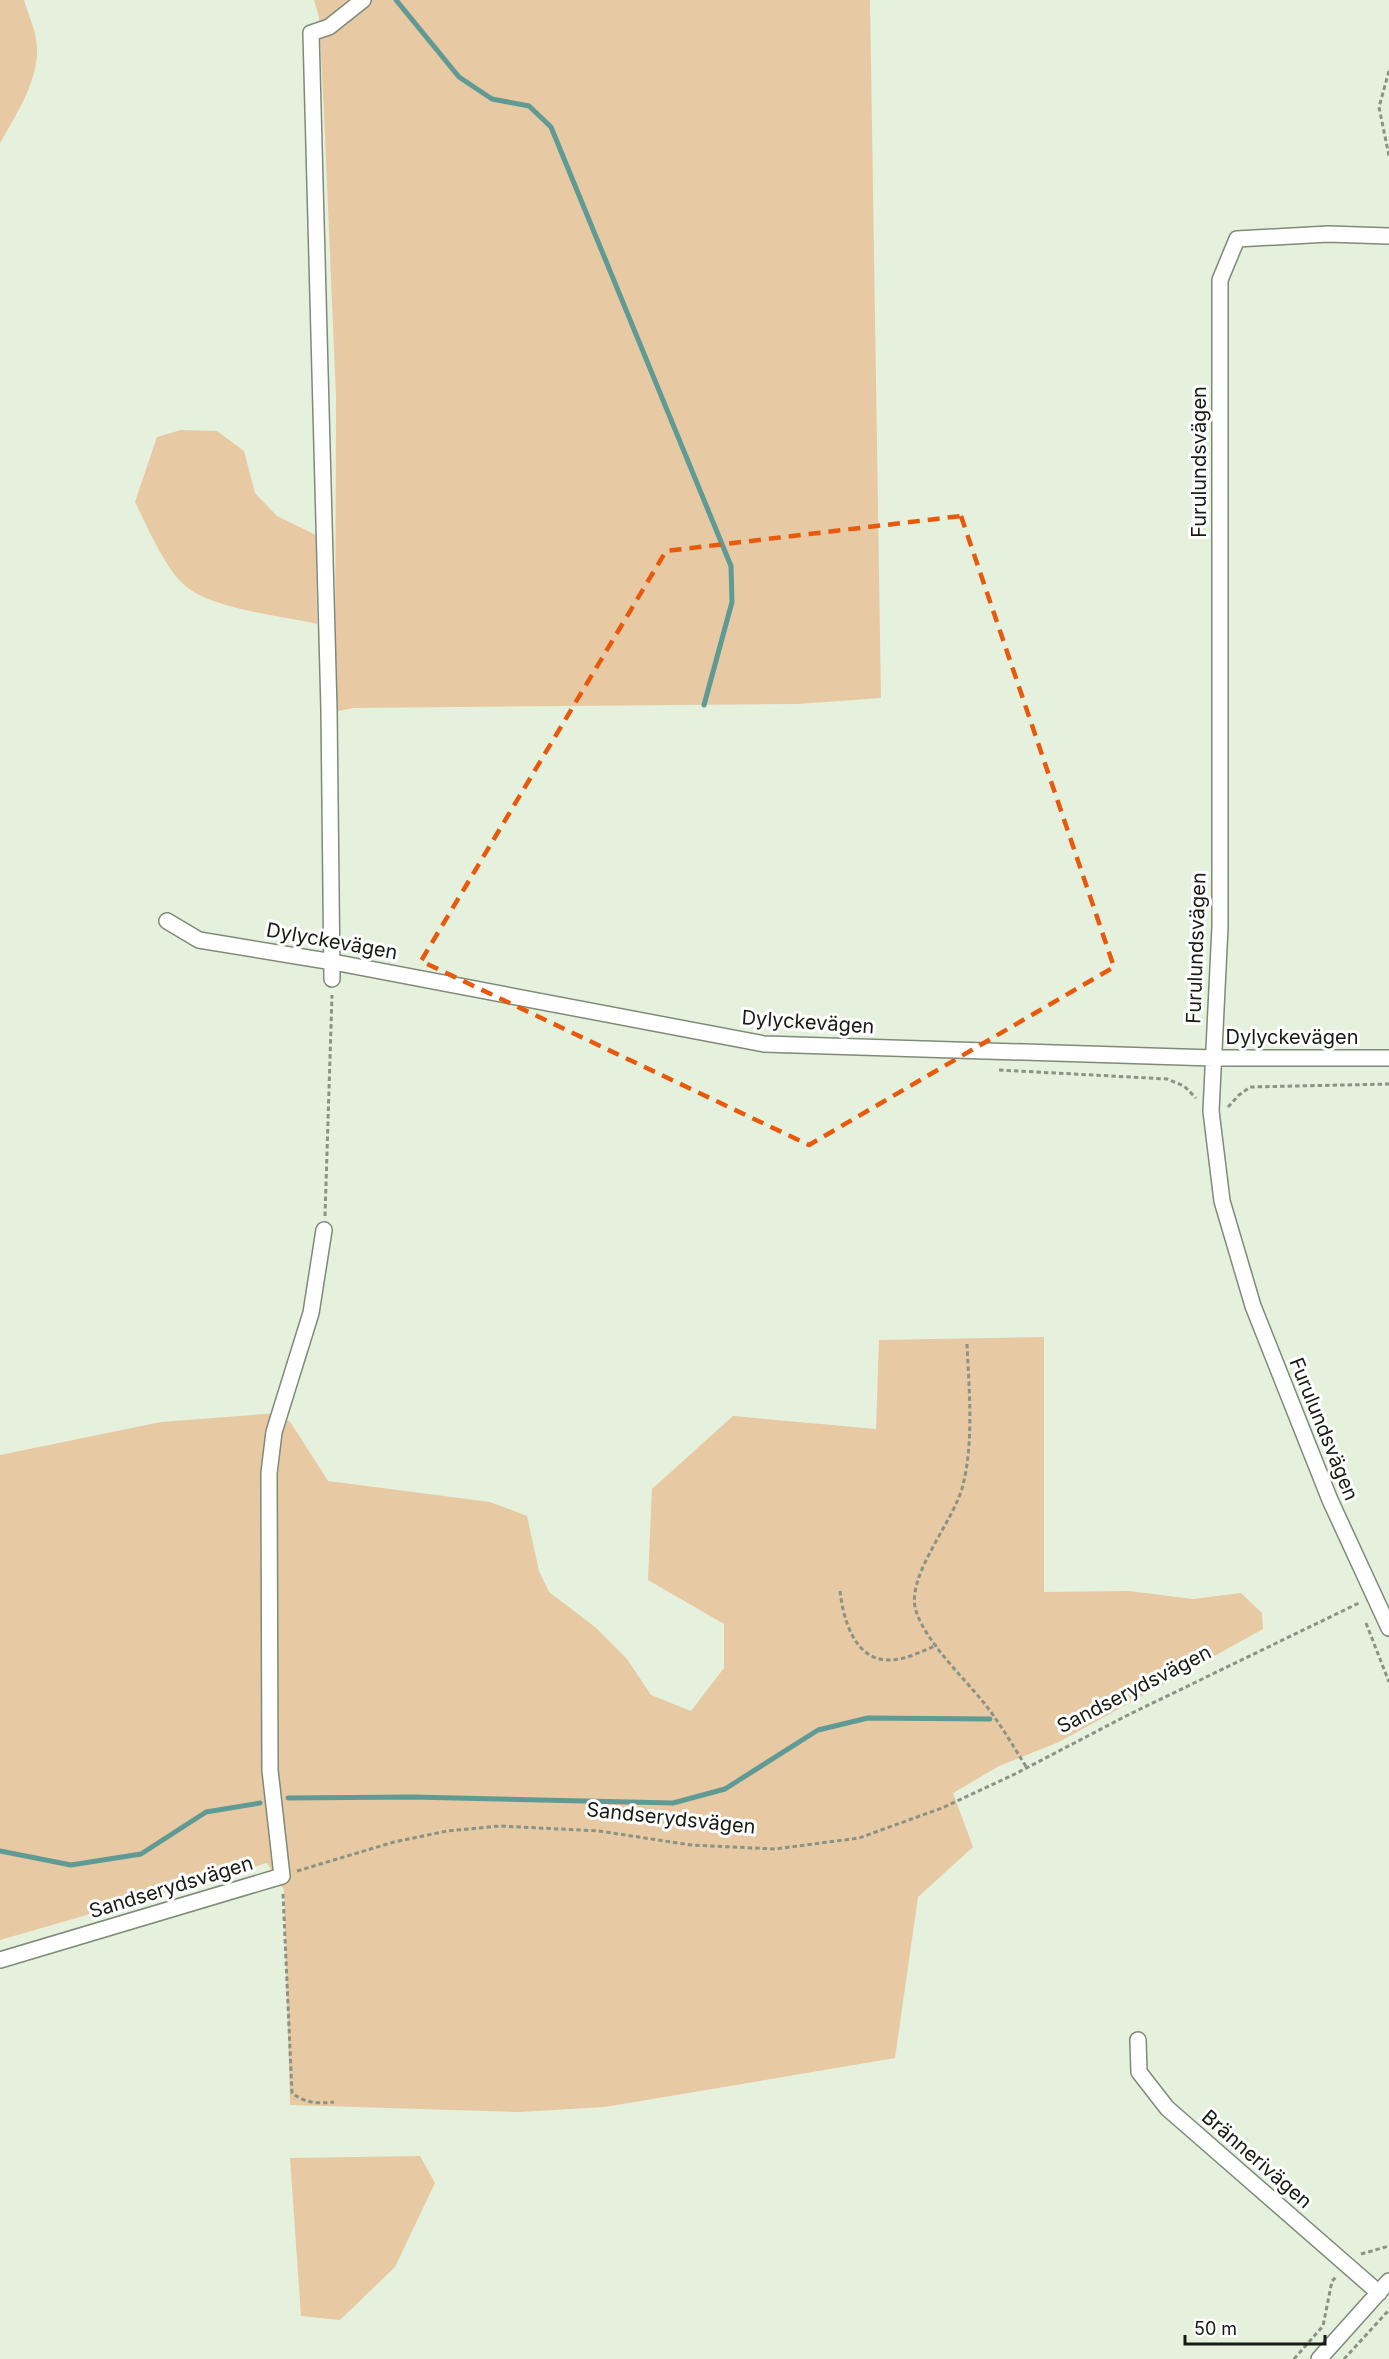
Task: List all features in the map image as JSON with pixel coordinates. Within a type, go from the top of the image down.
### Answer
[{"type":"street","points":[[332,979],[311,33],[329,27],[363,0]]},
{"type":"street","name":"Furulundsvägen","points":[[1389,236],[1328,234],[1237,239],[1220,280],[1220,927],[1211,1112],[1222,1201],[1252,1306],[1330,1500],[1389,1628]]},
{"type":"street","name":"Dylyckevägen","points":[[166,921],[199,940],[333,962],[764,1044],[1214,1058],[1389,1058]]},
{"type":"street","points":[[282,1876],[270,1770],[269,1473],[274,1432],[311,1313],[324,1230]]},
{"type":"street","name":"Sandserydsvägen","points":[[0,1960],[282,1876]]},
{"type":"street","name":"Brännerivägen","points":[[1138,2040],[1139,2072],[1167,2108],[1346,2265],[1384,2287]]},
{"type":"street","points":[[1319,2359],[1384,2287]]},
{"type":"path","points":[[1389,71],[1378,107],[1389,156]]},
{"type":"path","points":[[324,1230],[333,1041],[332,979]]},
{"type":"path","points":[[994,1070],[1167,1079],[1184,1086],[1196,1097],[1200,1112],[1223,1111],[1250,1087],[1389,1083]]},
{"type":"path","points":[[968,1344],[969,1439],[963,1486],[943,1532],[914,1588],[916,1611],[937,1645],[986,1706],[1027,1768]]},
{"type":"path","points":[[840,1592],[843,1615],[851,1634],[866,1653],[886,1660],[908,1657],[937,1645]]},
{"type":"path","points":[[1354,1593],[1389,1683]]},
{"type":"path","name":"Sandserydsvägen","points":[[282,1876],[394,1842],[447,1831],[500,1826],[599,1831],[691,1845],[774,1849],[859,1838],[942,1808],[1027,1768],[1126,1716],[1374,1597]]},
{"type":"path","points":[[282,1876],[292,2093],[302,2100],[317,2104],[334,2102]]},
{"type":"path","points":[[1294,2359],[1323,2326],[1332,2281],[1353,2257],[1389,2246]]},
{"type":"path","points":[[1344,2359],[1389,2310]]},
{"type":"highlighted area","points":[[961,516],[1114,967],[809,1145],[421,961],[666,551]]},
{"type":"shaded area","points":[[0,0],[24,0],[34,29],[37,59],[30,84],[19,109],[0,143]]},
{"type":"shaded area","points":[[314,0],[870,0],[881,698],[798,704],[353,708],[335,712],[336,397],[319,17]]},
{"type":"shaded area","points":[[181,430],[217,431],[244,451],[255,493],[277,516],[316,535],[317,624],[231,607],[188,588],[173,572],[135,502],[157,437]]},
{"type":"shaded area","points":[[1044,1337],[1044,1592],[1129,1591],[1193,1599],[1241,1593],[1262,1613],[1263,1629],[1059,1742],[999,1766],[953,1793],[973,1847],[918,1897],[895,2058],[605,2107],[519,2112],[290,2105],[284,1890],[267,1863],[0,1940],[0,1455],[161,1422],[278,1413],[291,1423],[328,1481],[490,1502],[527,1516],[539,1571],[549,1592],[595,1627],[627,1659],[651,1695],[691,1711],[724,1668],[724,1624],[648,1580],[652,1489],[733,1416],[876,1429],[879,1340]]},
{"type":"shaded area","points":[[420,2156],[435,2183],[395,2267],[340,2320],[301,2316],[290,2158]]},
{"type":"waterway","points":[[396,0],[459,77],[492,99],[529,106],[551,127],[731,566],[732,602],[704,705]]},
{"type":"waterway","points":[[288,1798],[412,1797],[673,1803],[725,1789],[818,1730],[868,1718],[990,1719]]},
{"type":"waterway","points":[[0,1851],[71,1865],[141,1854],[206,1812],[260,1803]]}]
